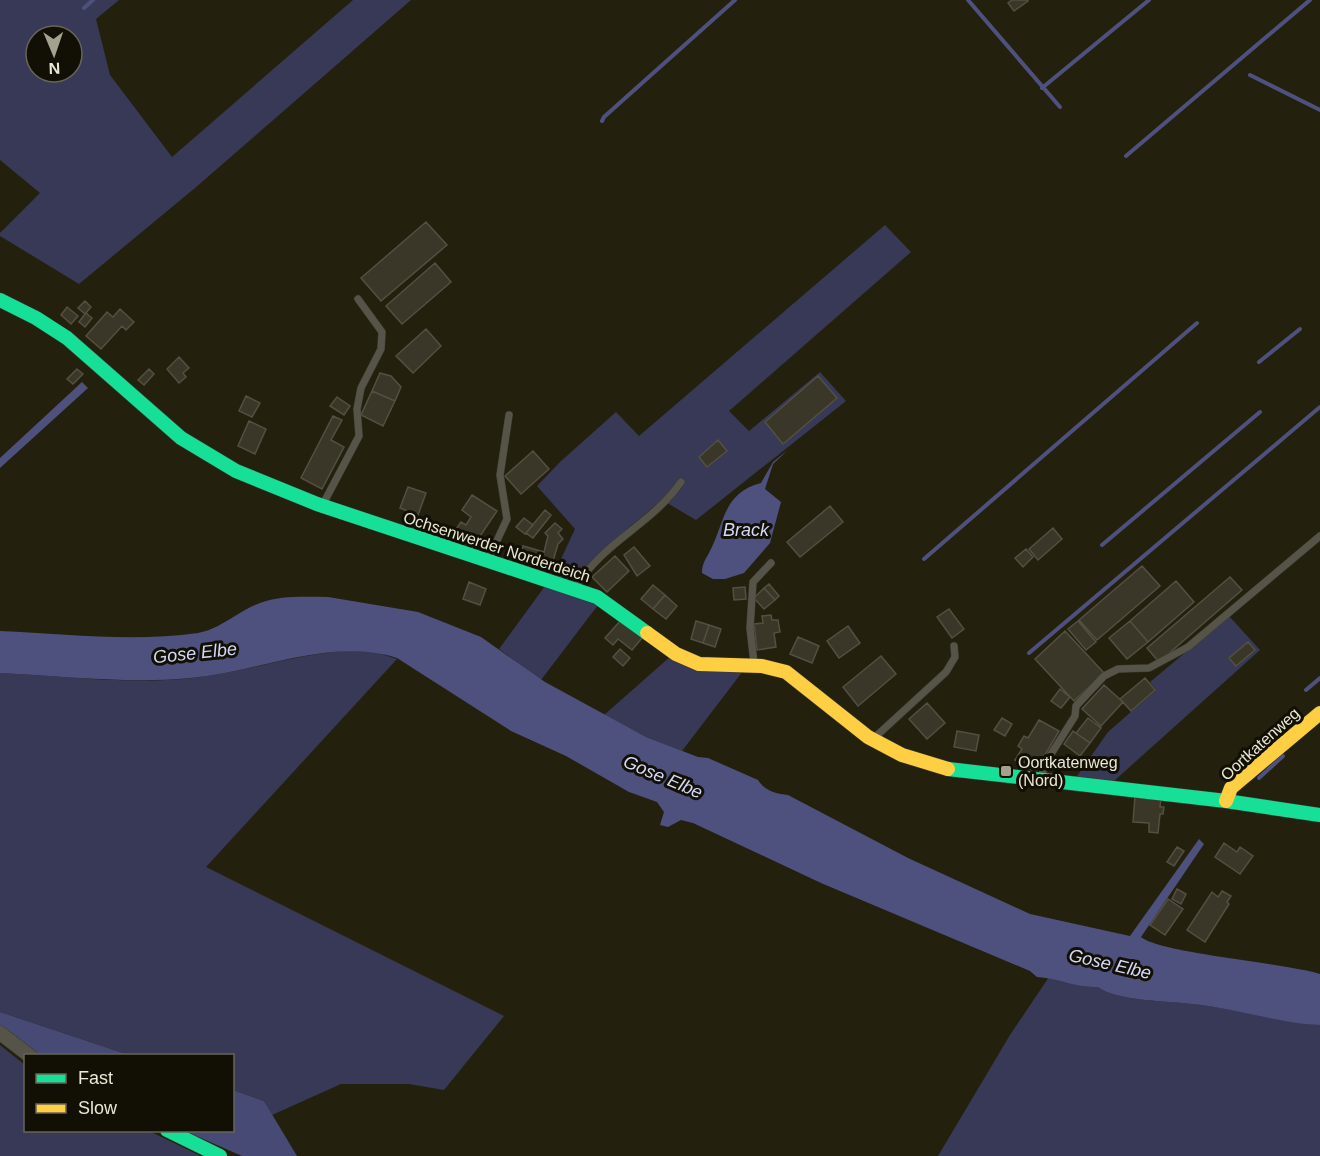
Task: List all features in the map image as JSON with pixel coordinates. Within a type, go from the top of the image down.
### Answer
[{"type":"street","name":"Ochsenwerder Norderdeich","points":[[0,300],[36,318],[67,338],[181,438],[206,455],[237,471],[322,506],[487,562],[575,588],[621,610],[688,661],[713,667],[754,666],[784,671],[804,683],[844,721],[871,740],[901,756],[939,768],[1226,801],[1320,815]]},
{"type":"street","name":"Oortkatenweg","points":[[1226,801],[1231,788],[1320,712]]},
{"type":"street","points":[[0,1033],[27,1054]]},
{"type":"street","points":[[169,1132],[220,1156]]},
{"type":"lane","points":[[322,506],[359,436],[357,409],[361,388],[381,349],[382,332],[358,298]]},
{"type":"lane","points":[[487,562],[507,519],[500,475],[509,415]]},
{"type":"lane","points":[[575,588],[587,569],[606,549],[665,504],[681,482]]},
{"type":"lane","points":[[1040,780],[1047,762],[1075,716],[1076,705],[1104,676],[1118,669],[1149,668],[1188,647],[1320,536]]},
{"type":"lane","points":[[754,666],[750,628],[753,582],[771,563]]},
{"type":"lane","points":[[871,740],[946,672],[955,657],[954,646]]},
{"type":"shaded area","points":[[0,0],[119,0],[96,19],[110,75],[172,157],[353,0],[411,0],[195,188],[79,284],[0,236],[0,233],[40,193],[0,160]]},
{"type":"shaded area","points":[[885,225],[911,252],[729,411],[749,431],[820,372],[846,401],[696,520],[662,500],[627,529],[578,581],[553,576],[575,529],[537,486],[616,412],[639,436]]},
{"type":"shaded area","points":[[545,586],[598,605],[541,680],[499,649]]},
{"type":"shaded area","points":[[1229,616],[1260,650],[1114,781],[1075,779],[1108,732],[1156,690],[1150,682]]},
{"type":"shaded area","points":[[356,650],[375,652],[397,659],[206,867],[504,1016],[444,1090],[409,1084],[341,1084],[272,1115],[264,1101],[234,1090],[234,1054],[126,1054],[0,1012],[0,673],[145,681],[169,680],[213,675]]},
{"type":"shaded area","points":[[671,656],[743,671],[682,751],[646,737],[604,715]]},
{"type":"shaded area","points":[[1049,977],[1087,987],[1098,987],[1106,992],[1129,998],[1208,1006],[1320,1025],[1320,1156],[938,1156],[1010,1035]]},
{"type":"shaded area","points":[[0,1012],[126,1054],[38,1054],[0,1027]]},
{"type":"shaded area","points":[[0,1045],[24,1064],[24,1132],[151,1132],[201,1156],[0,1156]]},
{"type":"shaded area","points":[[234,1090],[264,1101],[297,1156],[242,1156],[187,1132],[234,1132]]},
{"type":"water","points":[[82,382],[88,388],[0,468],[0,458]]},
{"type":"water","name":"Brack","points":[[788,450],[773,464],[765,489],[781,502],[770,543],[744,573],[725,579],[713,579],[702,573],[704,561],[732,501],[739,494],[761,483],[773,462]]},
{"type":"water","name":"Gose Elbe","points":[[328,597],[418,612],[481,637],[545,682],[646,737],[698,757],[708,758],[758,780],[771,791],[788,795],[908,858],[1030,914],[1130,936],[1199,839],[1204,844],[1141,937],[1152,943],[1172,948],[1320,974],[1320,1025],[1208,1006],[1129,998],[1106,992],[1098,987],[1037,977],[1030,971],[821,883],[693,823],[681,820],[668,827],[660,825],[664,812],[657,802],[629,792],[566,756],[511,731],[397,658],[346,651],[294,658],[217,675],[167,680],[119,680],[0,673],[0,631],[99,636],[173,636],[206,631],[268,600]]},
{"type":"building","points":[[1012,0],[1028,1],[1014,11],[1008,3]]},
{"type":"building","points":[[426,222],[447,245],[381,301],[361,278]]},
{"type":"building","points":[[435,263],[451,282],[402,324],[386,306]]},
{"type":"building","points":[[85,301],[91,307],[86,313],[92,318],[85,327],[79,322],[85,314],[78,308]]},
{"type":"building","points":[[67,307],[78,316],[71,324],[61,315]]},
{"type":"building","points":[[120,309],[134,322],[126,330],[122,326],[101,349],[86,336],[107,312],[113,317]]},
{"type":"building","points":[[426,329],[441,346],[413,373],[396,356]]},
{"type":"building","points":[[179,357],[189,368],[183,373],[186,377],[179,383],[167,369]]},
{"type":"building","points":[[77,369],[83,374],[73,384],[67,379]]},
{"type":"building","points":[[149,369],[154,374],[144,385],[138,380]]},
{"type":"building","points":[[380,373],[391,376],[401,387],[395,401],[372,391]]},
{"type":"building","points":[[818,376],[837,398],[783,444],[765,422]]},
{"type":"building","points":[[372,391],[395,401],[383,426],[361,415]]},
{"type":"building","points":[[246,396],[260,403],[252,417],[239,411]]},
{"type":"building","points":[[337,397],[350,406],[344,415],[330,406]]},
{"type":"building","points":[[333,416],[342,420],[331,440],[344,447],[322,489],[301,478]]},
{"type":"building","points":[[249,421],[266,429],[255,454],[238,446]]},
{"type":"building","points":[[718,440],[727,451],[707,467],[699,457]]},
{"type":"building","points":[[533,451],[549,469],[521,494],[505,476]]},
{"type":"building","points":[[408,487],[426,493],[418,515],[400,508]]},
{"type":"building","points":[[472,495],[497,511],[472,548],[452,535],[461,522],[466,525],[471,517],[462,510]]},
{"type":"building","points":[[830,506],[843,522],[800,557],[787,542]]},
{"type":"building","points":[[545,510],[551,515],[533,538],[526,533]]},
{"type":"building","points":[[524,518],[533,525],[525,534],[516,527]]},
{"type":"building","points":[[555,523],[562,529],[558,533],[563,539],[558,544],[551,568],[519,560],[523,546],[544,552],[548,536],[545,533]]},
{"type":"building","points":[[1053,528],[1062,539],[1038,560],[1029,549]]},
{"type":"building","points":[[634,547],[650,566],[637,576],[624,555]]},
{"type":"building","points":[[1026,549],[1033,557],[1023,567],[1015,558]]},
{"type":"building","points":[[615,556],[629,571],[607,592],[592,577]]},
{"type":"building","points":[[1142,566],[1160,586],[1097,640],[1079,620]]},
{"type":"building","points":[[1230,577],[1242,590],[1159,662],[1147,648]]},
{"type":"building","points":[[1176,581],[1194,602],[1148,642],[1130,621]]},
{"type":"building","points":[[469,582],[486,589],[480,605],[463,599]]},
{"type":"building","points":[[769,584],[779,596],[775,600],[764,588]]},
{"type":"building","points":[[653,585],[665,595],[653,609],[641,599]]},
{"type":"building","points":[[745,587],[746,599],[734,600],[733,588]]},
{"type":"building","points":[[764,588],[775,600],[764,609],[754,598]]},
{"type":"building","points":[[665,595],[677,606],[666,619],[653,609]]},
{"type":"building","points":[[949,609],[964,629],[952,638],[937,617]]},
{"type":"building","points":[[771,615],[772,620],[778,620],[780,632],[774,633],[776,647],[757,650],[754,624],[763,623],[762,616]]},
{"type":"building","points":[[621,620],[642,638],[632,650],[618,639],[613,645],[605,638]]},
{"type":"building","points":[[696,621],[709,625],[703,643],[691,639]]},
{"type":"building","points":[[1078,621],[1096,642],[1086,650],[1068,629]]},
{"type":"building","points":[[1130,621],[1148,642],[1127,659],[1109,638]]},
{"type":"building","points":[[709,625],[721,629],[715,647],[703,643]]},
{"type":"building","points":[[848,626],[860,643],[839,658],[827,641]]},
{"type":"building","points":[[1065,631],[1104,673],[1074,701],[1035,659]]},
{"type":"building","points":[[798,637],[819,646],[812,663],[790,654]]},
{"type":"building","points":[[1248,642],[1255,650],[1236,666],[1229,658]]},
{"type":"building","points":[[620,649],[630,658],[623,666],[613,657]]},
{"type":"building","points":[[881,656],[896,674],[858,706],[843,687]]},
{"type":"building","points":[[1145,678],[1155,690],[1131,711],[1120,699]]},
{"type":"building","points":[[1104,685],[1123,702],[1101,726],[1082,709]]},
{"type":"building","points":[[1060,689],[1070,697],[1061,708],[1051,701]]},
{"type":"building","points":[[927,703],[945,723],[927,739],[909,719]]},
{"type":"building","points":[[1002,718],[1012,724],[1005,736],[994,730]]},
{"type":"building","points":[[1088,718],[1101,728],[1090,743],[1076,733]]},
{"type":"building","points":[[1039,720],[1059,731],[1035,772],[1015,760],[1022,749],[1018,746],[1024,736],[1028,738]]},
{"type":"building","points":[[957,731],[979,735],[976,751],[954,747]]},
{"type":"building","points":[[1073,731],[1090,743],[1080,756],[1064,744]]},
{"type":"building","points":[[1135,796],[1161,798],[1160,807],[1164,807],[1163,814],[1160,814],[1158,833],[1149,832],[1149,823],[1133,822]]},
{"type":"building","points":[[1224,843],[1237,852],[1240,847],[1253,856],[1240,874],[1215,857]]},
{"type":"building","points":[[1177,847],[1184,851],[1174,866],[1167,862]]},
{"type":"building","points":[[1177,889],[1186,894],[1181,904],[1172,899]]},
{"type":"building","points":[[1222,891],[1231,896],[1227,902],[1229,904],[1205,942],[1187,930],[1212,892],[1218,897]]},
{"type":"building","points":[[1168,899],[1183,909],[1165,935],[1150,925]]},
{"type":"waterway","points":[[84,8],[93,0]]},
{"type":"waterway","points":[[602,121],[735,0]]},
{"type":"waterway","points":[[968,0],[1060,107]]},
{"type":"waterway","points":[[1042,88],[1149,0]]},
{"type":"waterway","points":[[1126,156],[1310,0]]},
{"type":"waterway","points":[[1250,75],[1320,110]]},
{"type":"waterway","points":[[924,559],[1197,323]]},
{"type":"waterway","points":[[1259,362],[1300,329]]},
{"type":"waterway","points":[[1029,653],[1320,407]]},
{"type":"waterway","points":[[1102,545],[1260,412]]},
{"type":"waterway","points":[[1306,690],[1320,678]]},
{"type":"waterway","points":[[1259,778],[1283,756]]},
{"type":"traffic: fast","points":[[0,300],[36,318],[67,338],[181,438],[236,471],[317,504],[597,597],[647,633]]},
{"type":"traffic: fast","points":[[948,769],[1226,801],[1320,815]]},
{"type":"traffic: fast","points":[[171,1132],[220,1156]]},
{"type":"traffic: slow","points":[[647,633],[676,654],[699,664],[762,666],[786,672],[868,737],[902,755],[948,769]]},
{"type":"traffic: slow","points":[[1226,801],[1231,788],[1320,713]]},
{"type":"place","name":"Oortkatenweg (Nord)","points":[[1006,771]]}]
